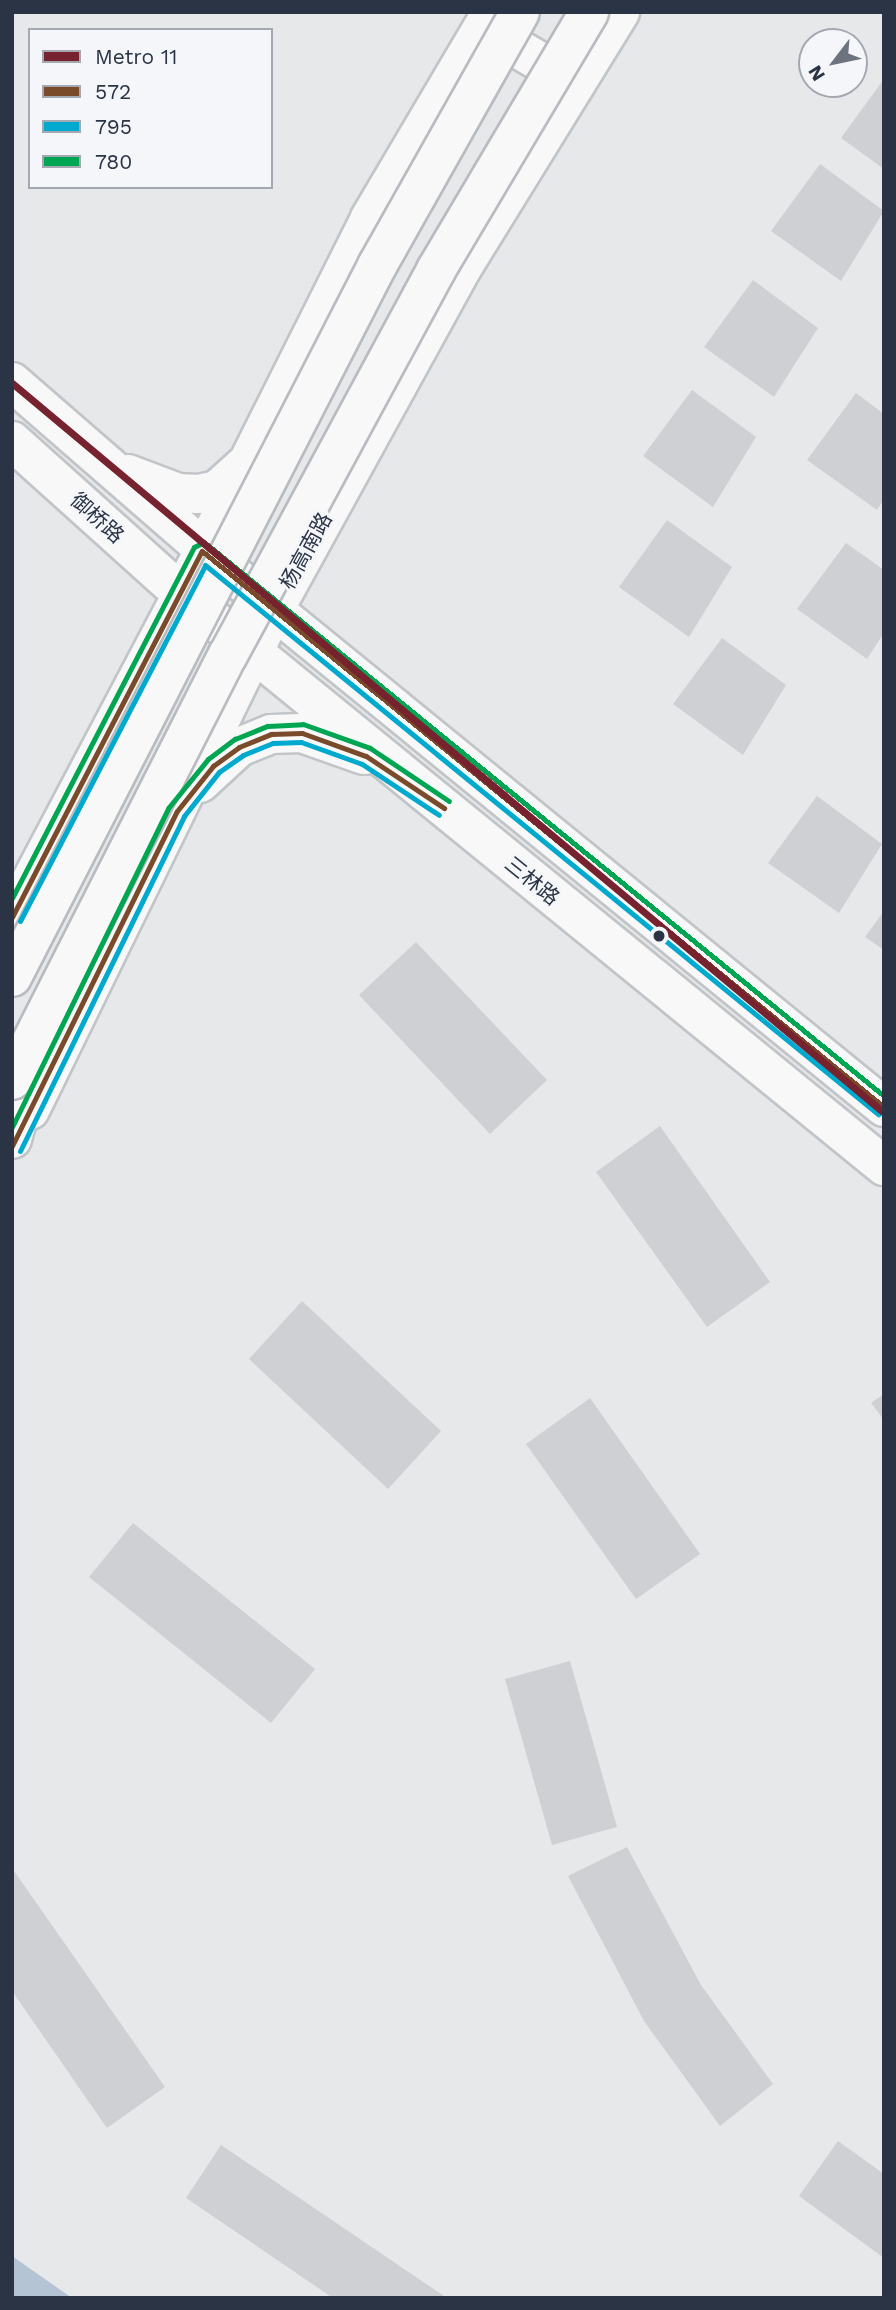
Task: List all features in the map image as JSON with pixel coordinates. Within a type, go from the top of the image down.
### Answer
[{"type":"main road","points":[[12,918],[181,594],[370,218],[495,27],[520,12]]},
{"type":"main road","name":"杨高南路","points":[[12,1147],[274,610],[562,83],[589,12]]},
{"type":"main road","points":[[495,27],[562,83],[602,12]]},
{"type":"main road","name":"杨高南路","points":[[12,1080],[241,631],[430,282],[562,83],[620,12]]},
{"type":"main road","points":[[12,977],[377,264],[495,27]]},
{"type":"main road","points":[[12,382],[202,551],[884,1107]]},
{"type":"main road","name":"御桥路","points":[[12,441],[181,594]]},
{"type":"main road","points":[[98,458],[160,487],[198,494],[217,490],[247,462]]},
{"type":"main road","name":"三林路","points":[[181,594],[884,1166]]},
{"type":"main road","points":[[177,811],[213,766],[239,747],[271,734],[302,733],[334,743],[411,782]]},
{"type":"main road","points":[[12,1139],[48,1010]]},
{"type":"water","points":[[12,2256],[72,2298],[12,2298]]},
{"type":"building","points":[[884,79],[884,169],[841,138]]},
{"type":"building","points":[[820,164],[884,211],[841,281],[771,231]]},
{"type":"building","points":[[753,280],[818,328],[774,397],[704,347]]},
{"type":"building","points":[[692,390],[756,437],[713,507],[643,456]]},
{"type":"building","points":[[856,393],[884,414],[884,499],[877,510],[807,460]]},
{"type":"building","points":[[667,520],[732,567],[689,637],[619,587]]},
{"type":"building","points":[[846,543],[884,570],[884,633],[867,659],[797,609]]},
{"type":"building","points":[[722,638],[786,685],[743,755],[673,704]]},
{"type":"building","points":[[817,796],[882,844],[839,913],[768,863]]},
{"type":"building","points":[[884,911],[884,950],[865,937]]},
{"type":"building","points":[[416,942],[547,1080],[490,1134],[359,995]]},
{"type":"building","points":[[660,1126],[770,1282],[707,1327],[596,1172]]},
{"type":"building","points":[[302,1301],[441,1431],[388,1489],[249,1359]]},
{"type":"building","points":[[884,1394],[884,1420],[871,1403]]},
{"type":"building","points":[[590,1398],[700,1554],[636,1599],[526,1444]]},
{"type":"building","points":[[133,1523],[315,1669],[271,1723],[89,1577]]},
{"type":"building","points":[[570,1661],[617,1827],[552,1845],[505,1679]]},
{"type":"building","points":[[627,1847],[701,1985],[773,2084],[720,2126],[644,2021],[568,1876]]},
{"type":"building","points":[[12,1868],[165,2087],[107,2128],[12,1991]]},
{"type":"building","points":[[838,2141],[884,2174],[884,2258],[799,2196]]},
{"type":"building","points":[[221,2145],[447,2298],[333,2298],[186,2198]]},
{"type":"metro line","name":"11","points":[[12,383],[884,1113]]},
{"type":"transit line","name":"780","points":[[12,898],[194,547],[204,542],[884,1096]]},
{"type":"transit line","name":"572","points":[[12,917],[202,551],[884,1107]]},
{"type":"transit line","name":"795","points":[[20,921],[205,565],[878,1114]]},
{"type":"transit line","name":"780","points":[[12,1127],[169,807],[208,759],[235,739],[268,726],[303,724],[370,748],[449,801]]},
{"type":"transit line","name":"572","points":[[12,1146],[177,811],[213,766],[239,747],[271,734],[302,733],[366,756],[444,808]]},
{"type":"transit line","name":"795","points":[[20,1151],[184,816],[219,772],[243,755],[273,743],[301,742],[362,764],[439,815]]}]
